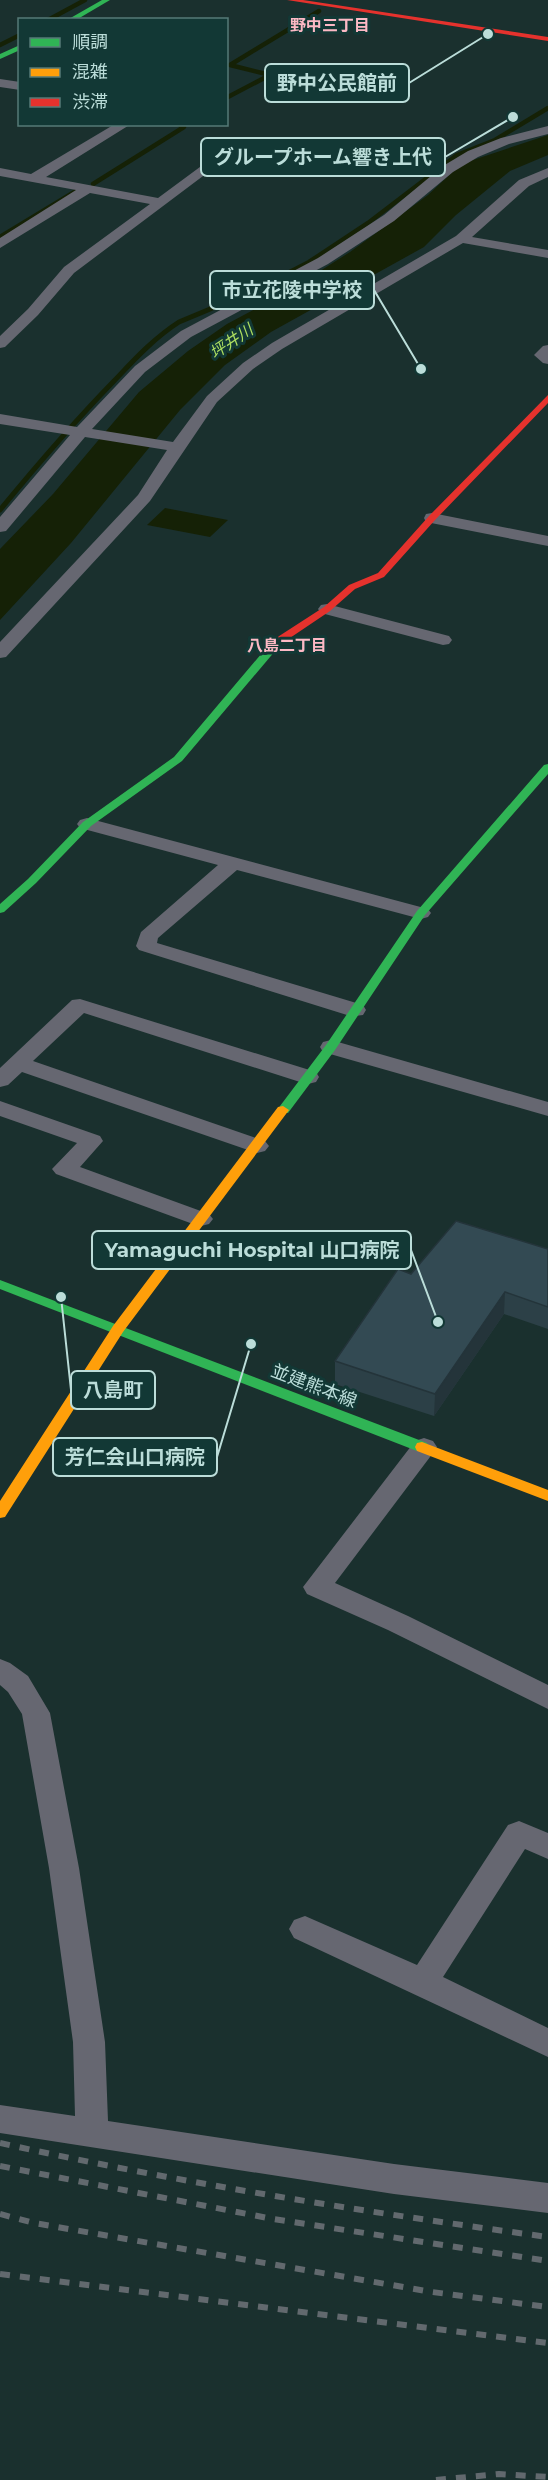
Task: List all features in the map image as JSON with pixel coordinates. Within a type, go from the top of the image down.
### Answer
[{"type":"street","points":[[74,18],[107,0]]},
{"type":"street","points":[[290,0],[548,39]]},
{"type":"street","points":[[327,0],[548,34]]},
{"type":"street","points":[[0,57],[18,47]]},
{"type":"street","points":[[0,83],[18,86]]},
{"type":"street","points":[[505,141],[538,119]]},
{"type":"street","points":[[34,178],[122,126]]},
{"type":"street","points":[[0,527],[87,434],[140,369],[186,334],[323,261],[389,218],[448,169],[473,154],[505,141],[548,130]]},
{"type":"street","points":[[0,344],[33,312],[69,270],[209,167]]},
{"type":"street","points":[[0,172],[159,202]]},
{"type":"street","points":[[0,653],[144,498],[170,446],[212,399],[248,366],[285,341],[368,295],[461,239],[524,183],[548,172]]},
{"type":"street","points":[[0,244],[89,188]]},
{"type":"street","points":[[461,239],[548,254]]},
{"type":"street","points":[[548,350],[541,355],[548,360]]},
{"type":"street","points":[[0,910],[32,881],[87,824],[178,759],[273,645],[327,609],[352,587],[381,575],[432,518],[548,399]]},
{"type":"street","points":[[0,418],[170,446]]},
{"type":"street","points":[[432,518],[548,541]]},
{"type":"street","points":[[327,609],[443,640]]},
{"type":"street","points":[[0,1513],[118,1329],[331,1047],[421,913],[548,767]]},
{"type":"street","points":[[87,824],[421,913]]},
{"type":"street","points":[[233,863],[148,936],[146,946],[355,1010]]},
{"type":"street","points":[[0,1080],[80,1005],[308,1077]]},
{"type":"street","points":[[331,1047],[548,1109]]},
{"type":"street","points":[[18,1063],[256,1146]]},
{"type":"street","points":[[0,1108],[92,1141],[64,1169],[201,1219]]},
{"type":"street","name":"並建熊本線","points":[[0,1284],[548,1496]]},
{"type":"street","points":[[424,1448],[317,1587],[398,1623],[548,1698]]},
{"type":"street","points":[[0,1670],[18,1684],[36,1713],[64,1868],[89,2042],[92,2134]]},
{"type":"street","points":[[423,1982],[519,1833],[548,1847]]},
{"type":"street","points":[[305,1929],[423,1982],[548,2043]]},
{"type":"street","points":[[0,2119],[382,2177],[548,2198]]},
{"type":"water","name":"坪井川","points":[[548,135],[548,155],[510,171],[456,215],[424,247],[271,332],[225,365],[180,410],[71,543],[0,620],[0,549],[53,494],[139,392],[188,351],[227,324],[287,292],[350,252],[428,195],[461,164]]},
{"type":"water","points":[[165,508],[228,520],[210,537],[147,525]]},
{"type":"building","points":[[456,1221],[548,1249],[548,1307],[505,1292],[435,1394],[335,1361],[398,1269],[411,1274]]},
{"type":"waterway","points":[[52,18],[85,0]]},
{"type":"waterway","points":[[228,97],[270,75],[230,65],[319,11]]},
{"type":"waterway","points":[[0,45],[18,36]]},
{"type":"waterway","points":[[251,292],[309,262],[368,223],[457,155],[495,140],[548,108]]},
{"type":"waterway","points":[[93,184],[184,127],[182,126]]},
{"type":"waterway","points":[[0,237],[76,191]]},
{"type":"waterway","points":[[0,510],[84,413],[153,342],[179,322],[251,292]]},
{"type":"railway","points":[[0,2143],[273,2196],[548,2237]]},
{"type":"railway","points":[[0,2166],[273,2219],[548,2261]]},
{"type":"railway","points":[[0,2214],[34,2223],[432,2292],[548,2307]]},
{"type":"railway","points":[[0,2274],[548,2343]]},
{"type":"railway","points":[[436,2480],[499,2474],[548,2477]]},
{"type":"traffic: fast","points":[[74,18],[107,0]]},
{"type":"traffic: fast","points":[[0,57],[18,48]]},
{"type":"traffic: fast","points":[[0,910],[32,881],[87,824],[178,759],[277,642]]},
{"type":"traffic: fast","points":[[283,1110],[331,1047],[421,913],[548,767]]},
{"type":"traffic: fast","points":[[0,1284],[422,1447]]},
{"type":"traffic: slow","points":[[0,1513],[118,1329],[283,1110]]},
{"type":"traffic: slow","points":[[422,1447],[548,1496]]},
{"type":"traffic: jam","points":[[290,0],[548,39]]},
{"type":"traffic: jam","points":[[277,642],[327,609],[352,587],[381,575],[432,518],[548,398]]},
{"type":"place","name":"野中公民館前","points":[[488,34]]},
{"type":"place","name":"グループホーム響き上代","points":[[513,117]]},
{"type":"place","name":"市立花陵中学校","points":[[421,369]]},
{"type":"place","name":"八島町","points":[[61,1297]]},
{"type":"place","name":"Yamaguchi Hospital 山口病院","points":[[438,1322]]},
{"type":"place","name":"芳仁会山口病院","points":[[251,1344]]},
{"type":"district","name":"野中三丁目","points":[[330,25]]},
{"type":"district","name":"八島二丁目","points":[[287,645]]}]
